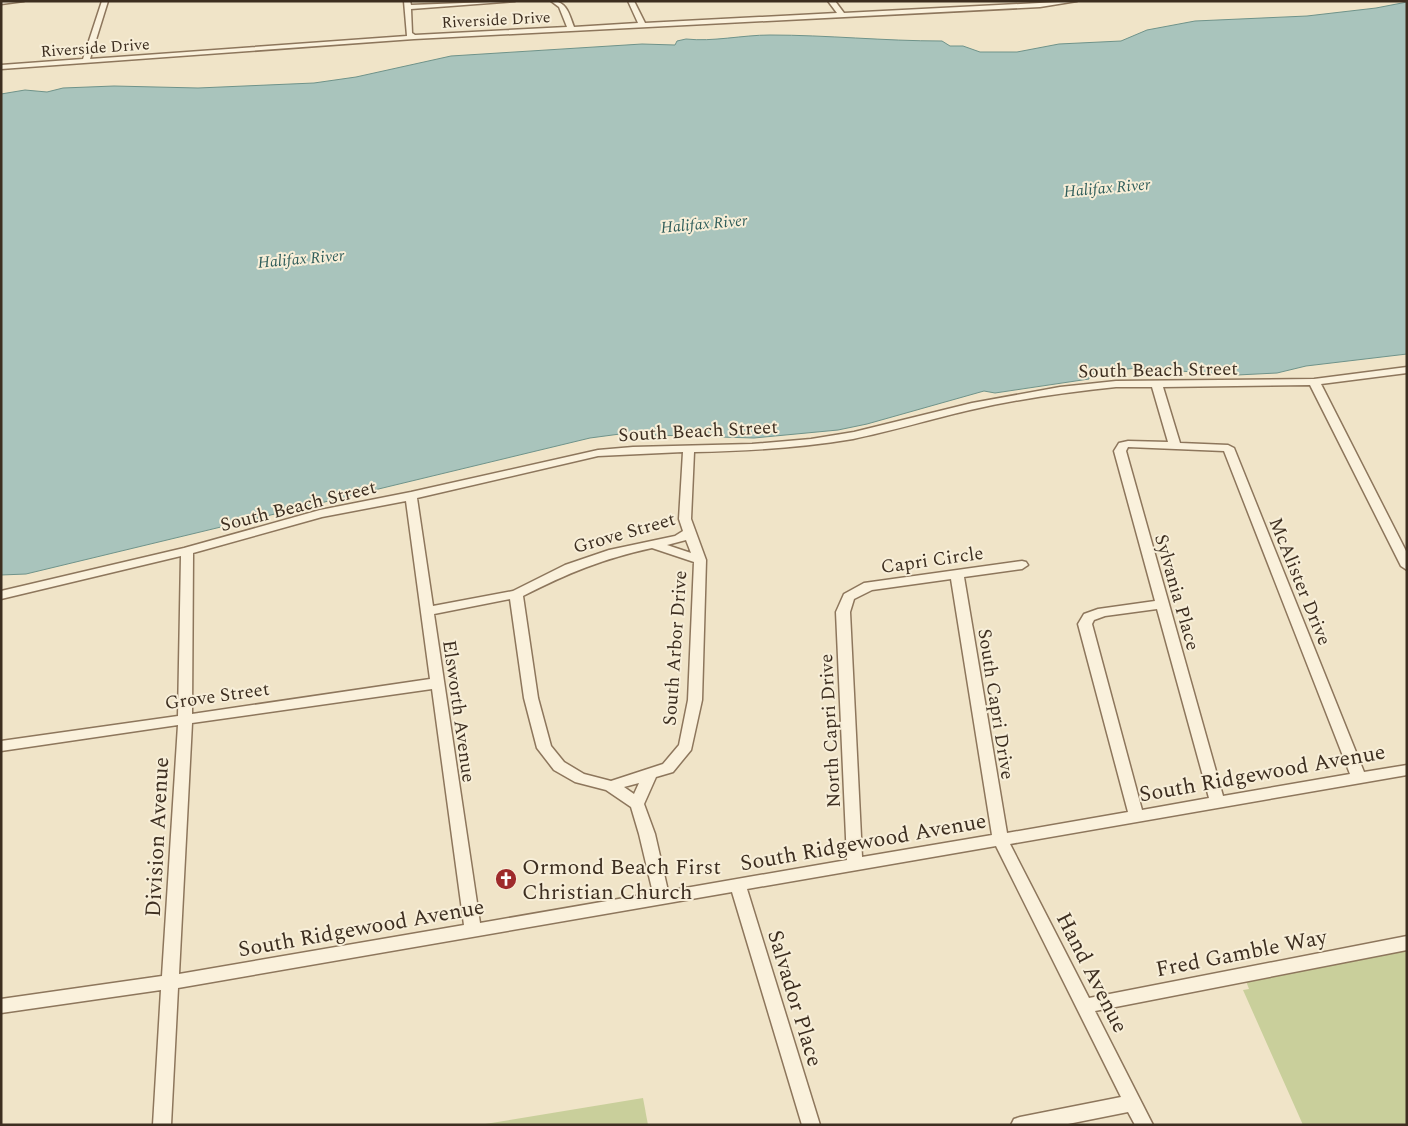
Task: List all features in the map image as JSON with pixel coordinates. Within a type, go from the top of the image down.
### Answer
[{"type":"street","points":[[1,2],[21,1]]},
{"type":"street","points":[[86,61],[104,1]]},
{"type":"street","points":[[415,34],[407,4],[512,1]]},
{"type":"street","points":[[554,1],[562,6],[571,28]]},
{"type":"street","points":[[631,1],[642,24]]},
{"type":"street","points":[[831,1],[842,15]]},
{"type":"street","points":[[900,1],[909,12]]},
{"type":"street","name":"Riverside Drive","points":[[1,67],[400,40],[415,34],[429,37],[642,24],[909,12],[1074,1]]},
{"type":"street","name":"South Beach Street","points":[[1,595],[187,551],[320,514],[411,496],[598,453],[752,447],[812,442],[854,435],[972,406],[1060,390],[1116,384],[1196,385],[1314,382],[1407,370]]},
{"type":"street","points":[[1379,374],[1407,377]]},
{"type":"street","points":[[1314,382],[1407,566]]},
{"type":"street","points":[[1156,383],[1175,446]]},
{"type":"street","name":"Sylvania Place","points":[[1175,446],[1128,444],[1123,445],[1120,451],[1217,801]]},
{"type":"street","name":"McAlister Drive","points":[[1175,446],[1228,448],[1359,778]]},
{"type":"street","name":"South Arbor Drive","points":[[611,786],[668,768],[686,746],[694,700],[700,560],[685,519],[689,448]]},
{"type":"street","name":"Elsworth Avenue","points":[[411,496],[473,930]]},
{"type":"street","name":"Grove Street","points":[[426,611],[516,594],[569,568],[613,553],[679,539],[690,533]]},
{"type":"street","points":[[654,545],[700,560]]},
{"type":"street","name":"Division Avenue","points":[[162,1125],[185,720],[187,551]]},
{"type":"street","name":"Capri Circle","points":[[849,597],[869,586],[1022,565]]},
{"type":"street","name":"South Capri Drive","points":[[957,574],[1001,841]]},
{"type":"street","points":[[516,594],[531,698],[544,748],[559,766],[580,778],[611,786],[637,804],[647,834],[662,899]]},
{"type":"street","name":"North Capri Drive","points":[[849,597],[843,612],[855,864]]},
{"type":"street","points":[[1136,816],[1085,624],[1089,617],[1103,612],[1162,604]]},
{"type":"street","name":"Grove Street","points":[[1,746],[438,683]]},
{"type":"street","name":"South Ridgewood Avenue","points":[[1,1006],[170,982],[662,899],[855,864],[1001,841],[1217,801],[1407,770]]},
{"type":"street","points":[[637,804],[650,774]]},
{"type":"street","name":"Hand Avenue","points":[[1001,841],[1144,1125]]},
{"type":"street","name":"Salvador Place","points":[[738,885],[811,1125]]},
{"type":"street","name":"Fred Gamble Way","points":[[1085,1006],[1407,943]]},
{"type":"street","points":[[1020,1125],[1132,1103]]},
{"type":"green space","points":[[1407,950],[1407,1125],[1303,1125],[1243,990],[1249,989],[1246,981]]},
{"type":"green space","points":[[643,1098],[648,1125],[479,1125]]},
{"type":"water","name":"Halifax River","points":[[1407,2],[1407,354],[1306,366],[1277,373],[1237,375],[1136,368],[1089,374],[1089,379],[995,393],[984,391],[867,424],[838,430],[754,438],[620,434],[590,438],[26,574],[1,575],[1,94],[25,90],[47,92],[63,88],[114,86],[198,88],[314,83],[356,77],[451,56],[642,44],[675,45],[677,41],[686,39],[707,40],[759,35],[942,41],[950,46],[963,46],[980,52],[1017,52],[1059,44],[1121,41],[1147,30],[1195,21],[1307,16],[1376,8]]},
{"type":"place","name":"Ormond Beach First Christian Church","points":[[506,879]]}]
